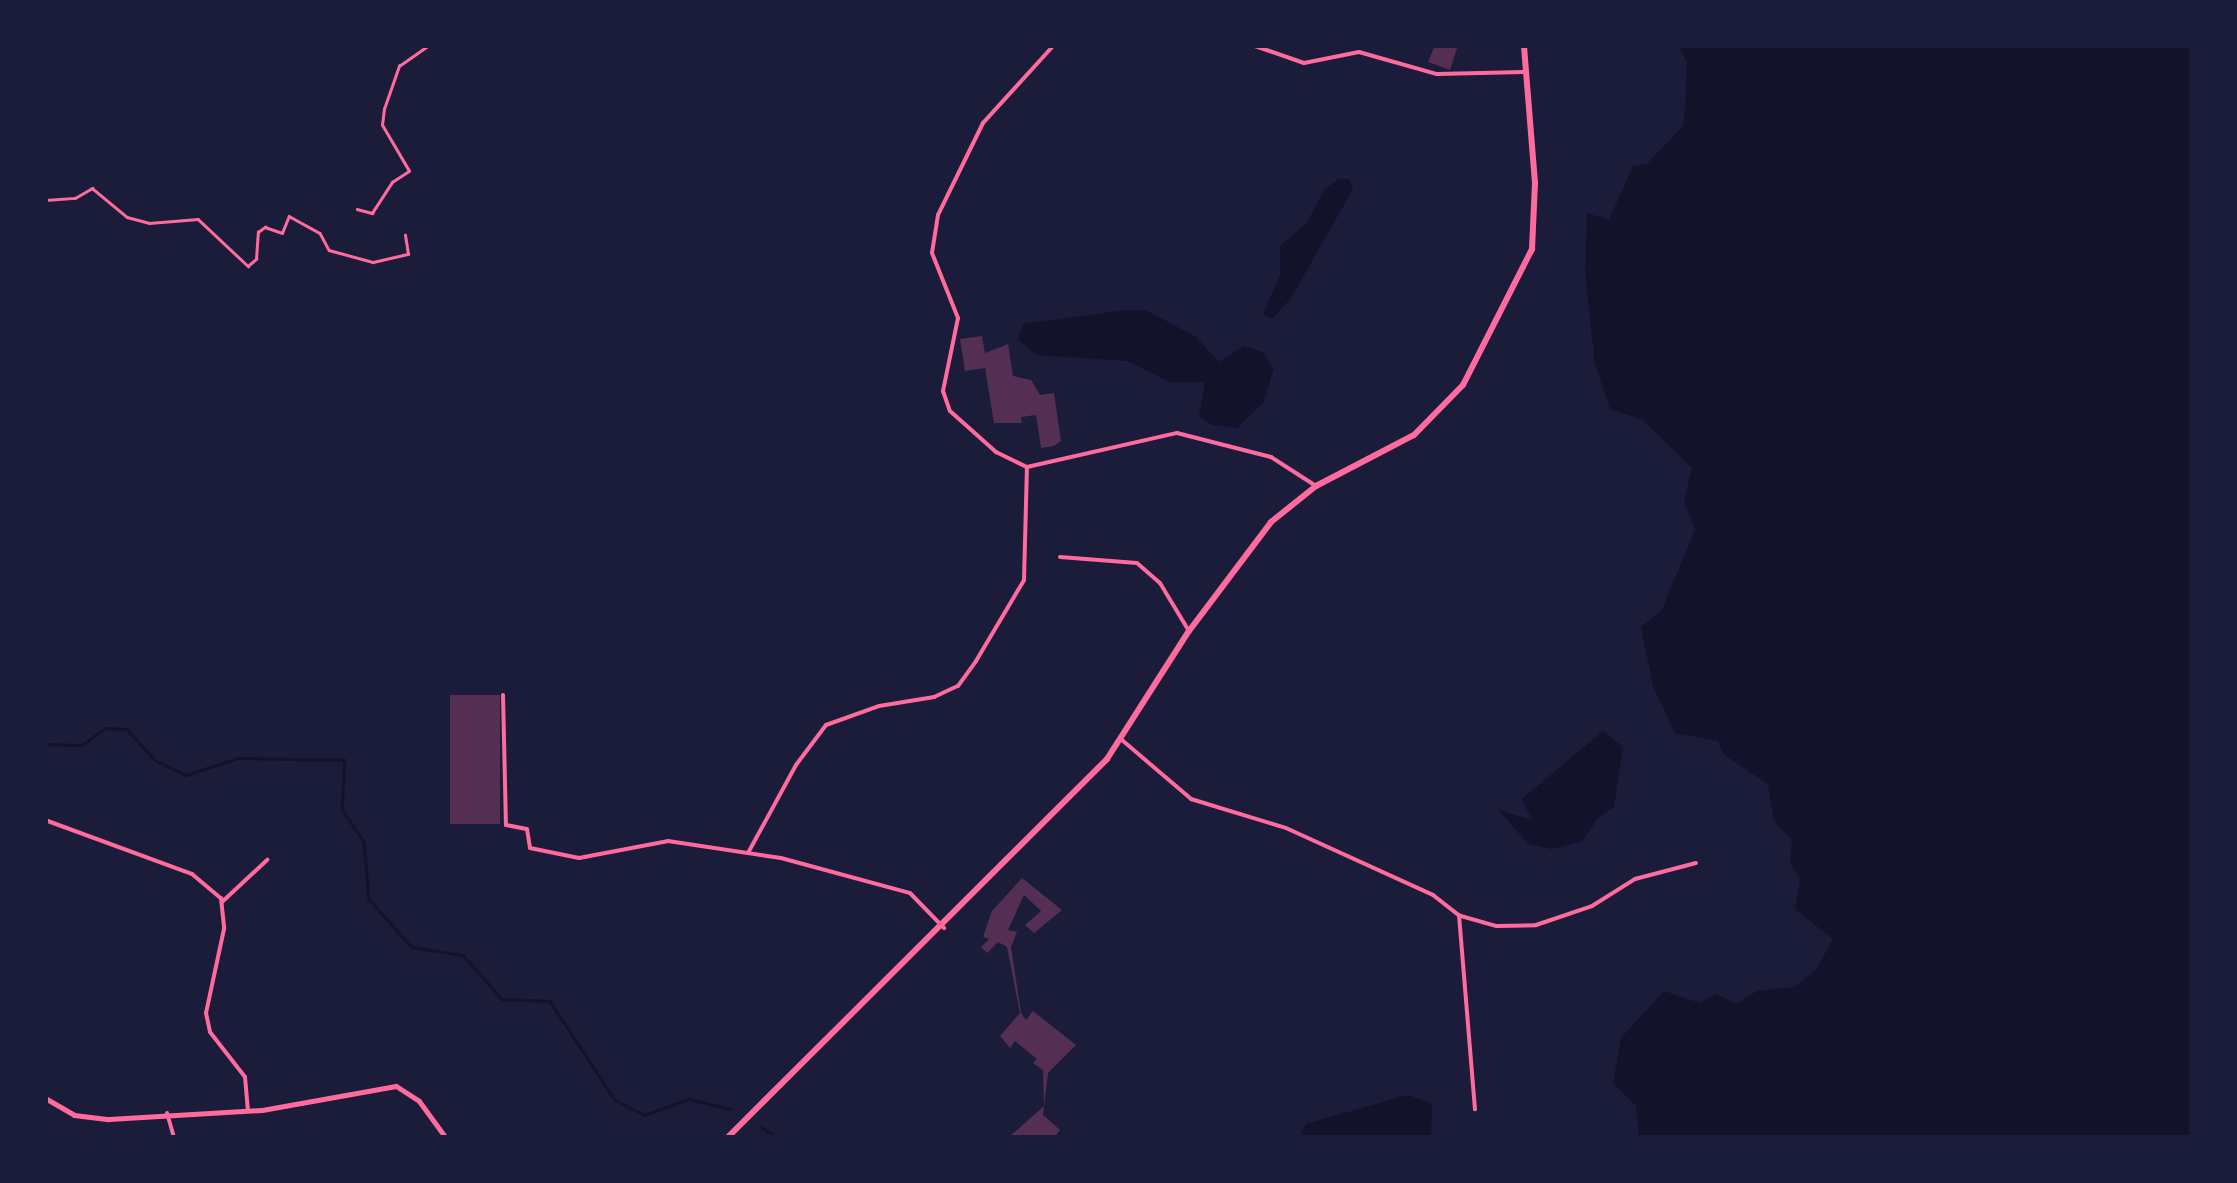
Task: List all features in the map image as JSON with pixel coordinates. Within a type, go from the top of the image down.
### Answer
[{"type":"main road","points":[[727,1138],[944,928],[1122,740],[1190,631],[1271,522],[1316,486],[1396,446],[1439,414],[1463,386],[1524,274],[1535,211],[1524,45]]},
{"type":"street","points":[[1054,45],[983,123],[938,215],[932,244],[958,318],[945,401],[983,442],[1028,466],[1176,432],[1270,457],[1316,486]]},
{"type":"street","points":[[1252,45],[1304,63],[1359,52],[1437,74],[1524,72]]},
{"type":"street","points":[[748,853],[796,764],[826,725],[879,706],[934,697],[958,686],[1024,580],[1028,466]]},
{"type":"street","points":[[1060,557],[1137,563],[1160,584],[1190,631]]},
{"type":"street","points":[[503,695],[506,824],[527,829],[530,848],[579,858],[668,841],[748,853],[910,893],[944,928]]},
{"type":"street","points":[[1122,740],[1191,799],[1286,828],[1433,895],[1460,915],[1498,926],[1536,925],[1592,906],[1635,878],[1696,863]]},
{"type":"street","points":[[45,820],[192,874],[222,902],[224,930],[206,1013],[210,1032],[246,1077],[248,1110]]},
{"type":"street","points":[[222,902],[267,860]]},
{"type":"street","points":[[1460,915],[1475,1109]]},
{"type":"street","points":[[45,1098],[85,1118],[248,1110],[396,1086],[419,1100],[446,1138]]},
{"type":"street","points":[[166,1113],[174,1138]]},
{"type":"path","points":[[358,209],[372,213],[409,171],[382,125],[384,109],[399,66],[429,45]]},
{"type":"path","points":[[45,200],[75,198],[92,188],[120,214],[149,224],[198,219],[248,266],[256,259],[258,232],[265,226],[282,234],[289,216],[320,233],[329,250],[373,262],[408,254],[405,235]]},
{"type":"path","points":[[45,278],[45,287]]},
{"type":"shaded area","points":[[1678,45],[2192,45],[2192,1138],[1639,1138],[1636,1106],[1613,1083],[1621,1038],[1664,991],[1700,1003],[1717,994],[1736,1004],[1757,991],[1794,987],[1816,970],[1833,939],[1795,909],[1800,879],[1790,863],[1792,840],[1774,821],[1768,784],[1723,754],[1718,741],[1675,733],[1653,686],[1641,627],[1662,610],[1695,529],[1684,501],[1692,468],[1643,420],[1610,409],[1595,364],[1585,273],[1587,213],[1609,220],[1633,166],[1647,164],[1684,125],[1687,62]]},
{"type":"shaded area","points":[[1338,179],[1349,179],[1353,189],[1291,298],[1272,319],[1263,314],[1280,275],[1280,246],[1306,224],[1325,189]]},
{"type":"shaded area","points":[[1146,310],[1196,337],[1219,362],[1244,346],[1263,352],[1274,369],[1263,403],[1237,428],[1212,425],[1199,416],[1205,382],[1170,382],[1128,361],[1036,355],[1018,339],[1023,324]]},
{"type":"shaded area","points":[[1603,731],[1623,747],[1614,807],[1598,818],[1583,841],[1551,849],[1528,844],[1499,810],[1532,820],[1522,799]]},
{"type":"shaded area","points":[[1408,1095],[1432,1104],[1431,1138],[1300,1138],[1306,1124]]},
{"type":"building","points":[[1435,45],[1458,45],[1450,70],[1428,62]]},
{"type":"building","points":[[982,336],[985,353],[1008,344],[1013,376],[1031,380],[1040,395],[1054,393],[1061,441],[1054,446],[1041,448],[1036,415],[1021,417],[1022,423],[994,423],[985,368],[965,371],[960,339]]},
{"type":"building","points":[[450,695],[500,695],[500,824],[450,824]]},
{"type":"building","points":[[1022,878],[1062,910],[1034,933],[1025,925],[1041,911],[1024,895],[1008,930],[1017,932],[1011,947],[1021,1013],[1026,1020],[1033,1011],[1076,1045],[1048,1073],[1043,1115],[1060,1130],[1054,1138],[1008,1138],[1044,1106],[1043,1070],[1033,1063],[1037,1059],[1015,1041],[1010,1048],[1000,1036],[1020,1013],[1007,947],[998,942],[987,953],[981,947],[989,939],[983,937],[992,911]]},
{"type":"waterway","points":[[45,744],[82,745],[105,728],[127,729],[155,760],[186,775],[238,758],[345,760],[342,809],[364,842],[369,899],[412,947],[463,955],[502,999],[550,1001],[615,1100],[644,1115],[689,1099],[731,1109]]},
{"type":"waterway","points":[[762,1127],[777,1138]]}]
